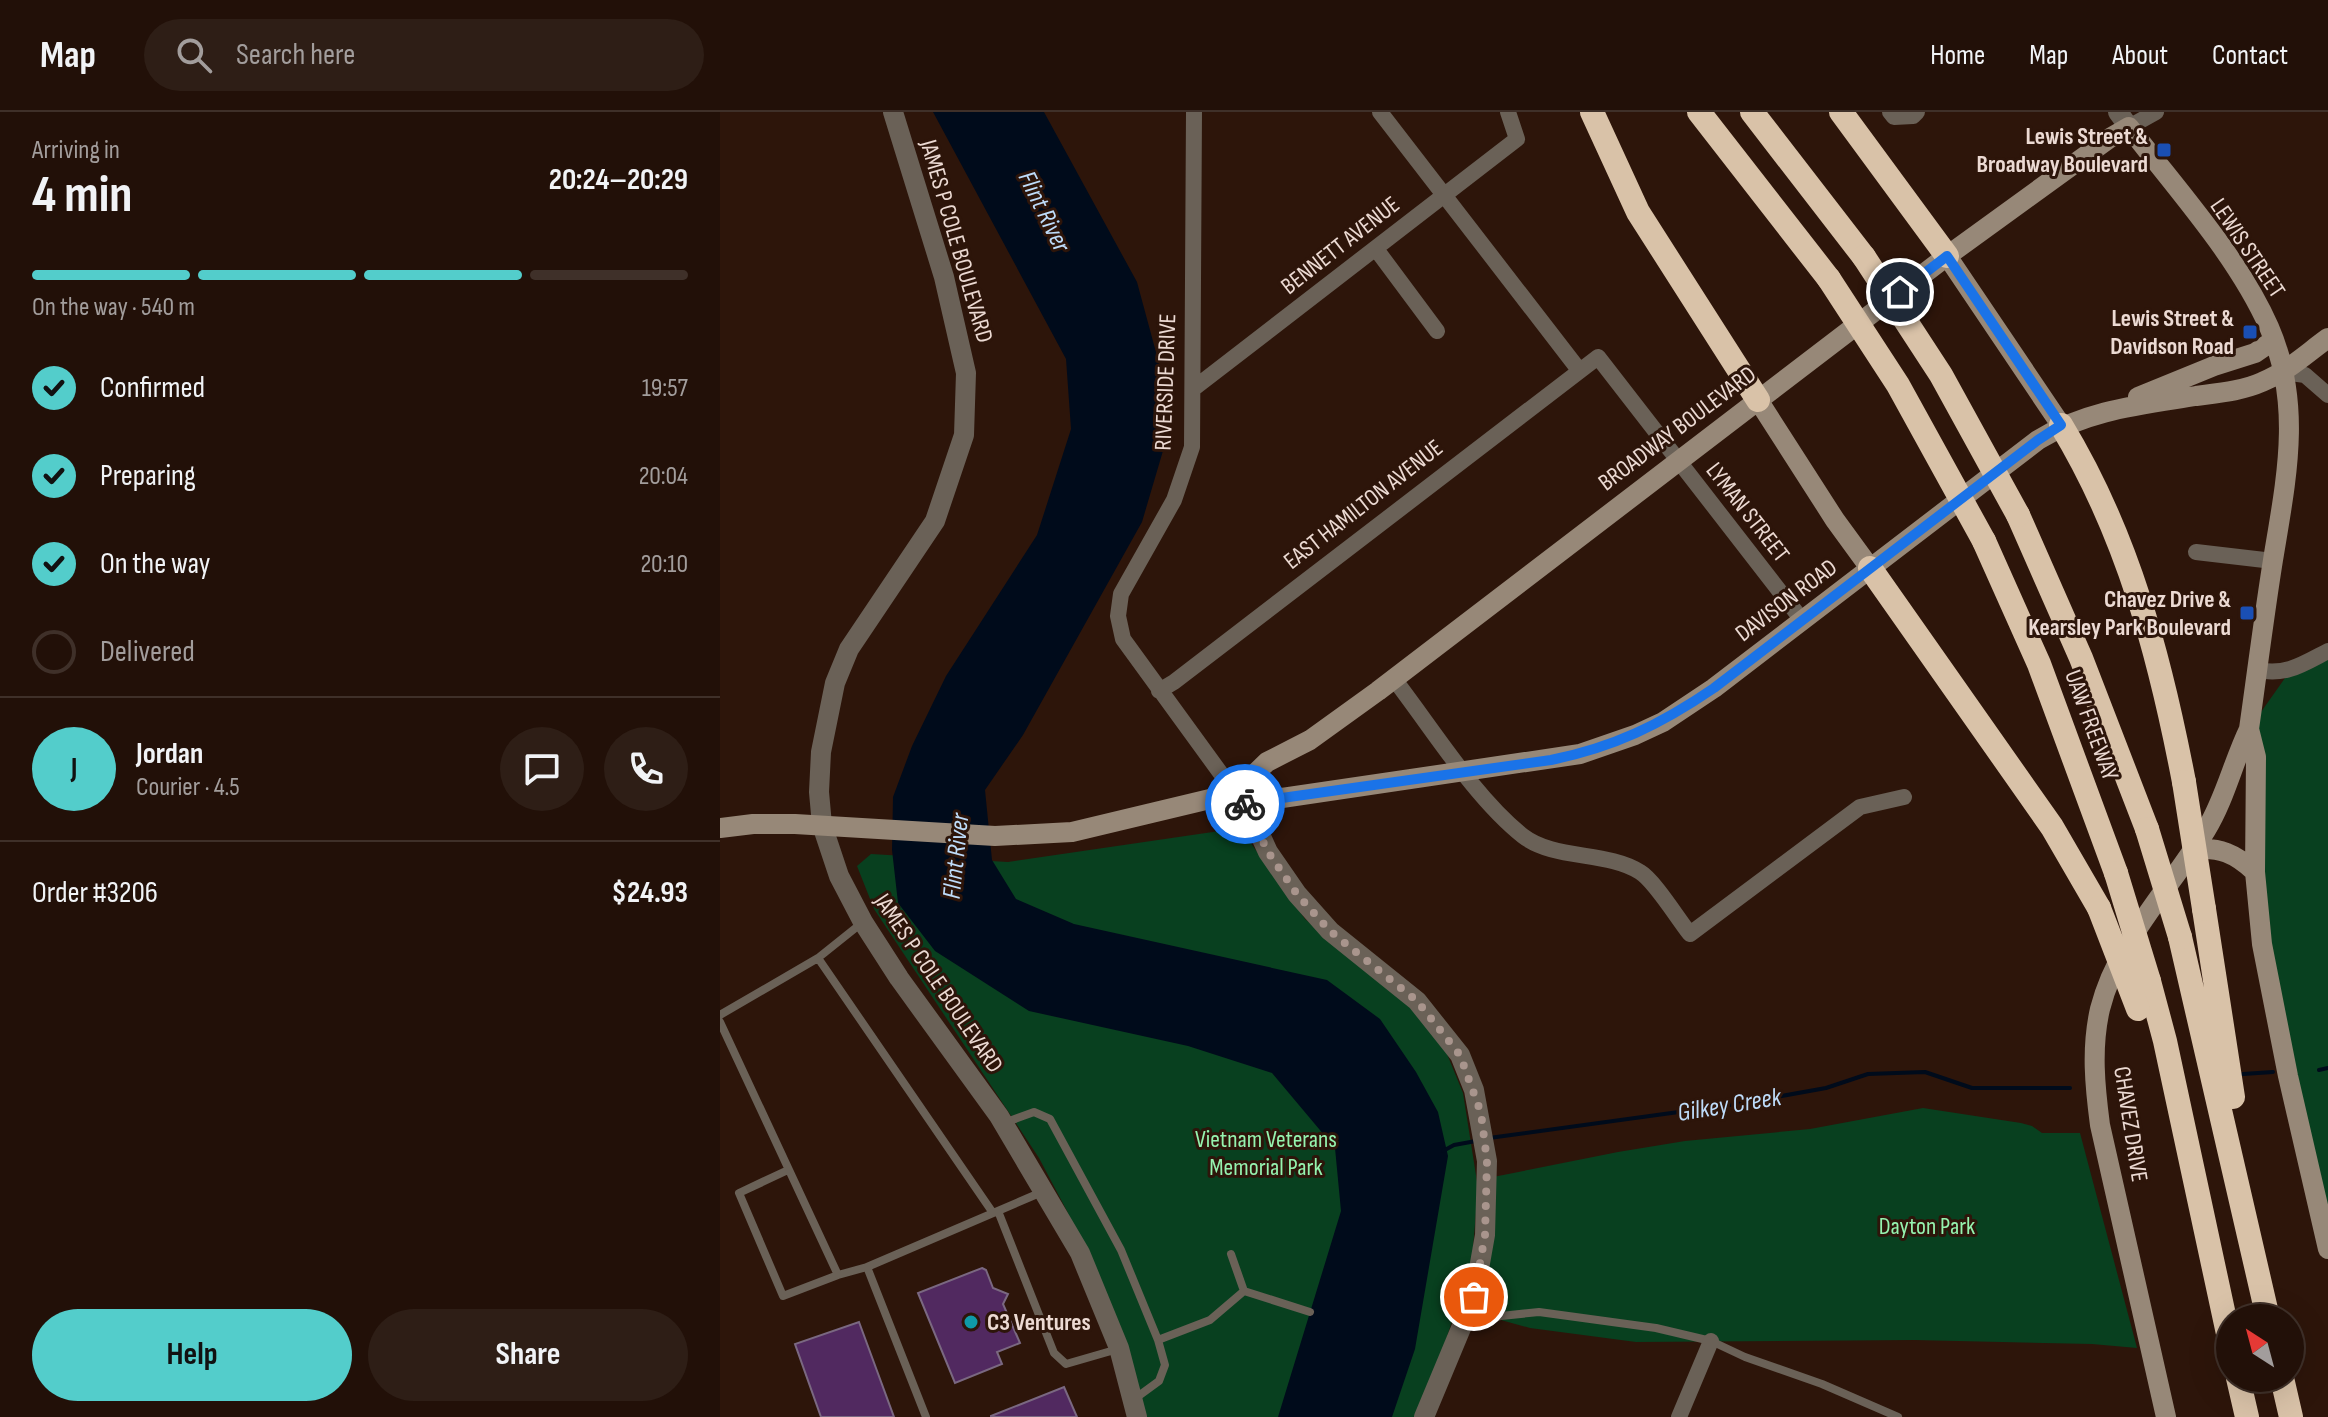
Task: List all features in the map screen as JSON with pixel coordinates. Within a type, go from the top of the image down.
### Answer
[{"type":"highway","points":[[1592,112],[1638,212],[1758,400]]},
{"type":"highway","name":"UAW FREEWAY","points":[[1699,112],[1829,279],[1898,385],[1984,541],[2039,664],[2116,873],[2149,981],[2165,1041],[2221,1304]]},
{"type":"highway","name":"UAW FREEWAY","points":[[1752,112],[1864,257],[1941,375],[2018,515],[2081,658],[2147,829],[2180,937],[2265,1304]]},
{"type":"highway","points":[[1841,112],[1947,256]]},
{"type":"highway","points":[[2061,425],[2105,507],[2140,599],[2168,700],[2226,1045],[2251,1243]]},
{"type":"highway","points":[[1870,568],[2052,827],[2099,908],[2184,1139]]},
{"type":"highway","points":[[2241,1392],[2247,1417]]},
{"type":"highway","points":[[2285,1392],[2291,1417]]},
{"type":"main road","name":"BROADWAY BOULEVARD","points":[[1235,793],[1267,762],[1310,740],[1394,679],[1947,256],[2110,138],[2124,120]]},
{"type":"main road","name":"LEWIS STREET","points":[[2124,120],[2241,276],[2274,340],[2283,372],[2290,448],[2258,670]]},
{"type":"main road","points":[[1947,256],[2061,425]]},
{"type":"main road","name":"DAVISON ROAD","points":[[1235,793],[1282,798],[1465,772],[1580,754],[1635,735],[1663,722],[1714,688],[2061,425],[2107,410],[2220,393],[2260,383],[2283,372],[2328,338]]},
{"type":"main road","points":[[2107,410],[2214,366],[2255,353],[2274,340]]},
{"type":"main road","points":[[1758,400],[1835,520],[1870,568]]},
{"type":"main road","name":"CHAVEZ DRIVE","points":[[2166,1417],[2100,1125],[2095,1062],[2098,1022],[2107,987],[2137,929],[2216,812],[2236,755],[2249,729],[2258,670]]},
{"type":"main road","name":"CHAVEZ DRIVE","points":[[2249,729],[2256,757],[2255,872],[2267,980],[2328,1249]]},
{"type":"main road","points":[[720,828],[753,824],[822,825],[995,836],[1072,832],[1235,793]]},
{"type":"main road","points":[[2192,850],[2206,848],[2229,852],[2255,872]]},
{"type":"street","name":"JAMES P COLE BOULEVARD","points":[[893,112],[944,277],[966,373],[964,435],[935,521],[849,649],[835,683],[821,752],[819,792],[822,825],[839,876],[863,922],[899,978],[1003,1123],[1080,1253],[1119,1348],[1135,1409]]},
{"type":"street","name":"RIVERSIDE DRIVE","points":[[1194,112],[1192,447],[1174,500],[1121,594],[1118,616],[1123,639],[1235,793]]},
{"type":"street","points":[[1380,112],[1579,370]]},
{"type":"street","name":"BENNETT AVENUE","points":[[1193,389],[1517,139],[1508,112]]},
{"type":"street","points":[[1892,115],[1913,116],[1917,112]]},
{"type":"street","name":"BROADWAY BOULEVARD","points":[[2124,120],[2156,112]]},
{"type":"street","points":[[1376,249],[1437,331]]},
{"type":"street","name":"EAST HAMILTON AVENUE","points":[[1159,691],[1598,357]]},
{"type":"street","name":"LYMAN STREET","points":[[1598,357],[1802,620]]},
{"type":"street","points":[[2283,372],[2305,375],[2328,395]]},
{"type":"street","points":[[2196,552],[2273,561]]},
{"type":"street","points":[[2258,670],[2274,673],[2290,671],[2328,651]]},
{"type":"street","points":[[1394,679],[1497,811],[1525,838],[1564,852],[1626,865],[1643,873],[1690,934],[1860,807],[1904,797]]},
{"type":"street","points":[[1235,793],[1246,804],[1268,852],[1297,894],[1330,931],[1417,1001],[1441,1029],[1460,1055],[1481,1113],[1487,1161],[1485,1235],[1474,1297],[1424,1417]]},
{"type":"street","points":[[1679,1417],[1711,1341]]},
{"type":"lane","points":[[720,1015],[818,958],[863,922]]},
{"type":"lane","points":[[818,958],[996,1212],[1054,1353],[1066,1364],[1119,1348]]},
{"type":"lane","points":[[720,1022],[838,1275]]},
{"type":"lane","points":[[1003,1123],[1034,1112],[1050,1119],[1121,1250],[1165,1365],[1159,1381],[1135,1409]]},
{"type":"lane","points":[[788,1170],[739,1193],[783,1296],[867,1267],[1043,1192]]},
{"type":"lane","points":[[1231,1254],[1244,1291]]},
{"type":"lane","points":[[867,1267],[926,1417]]},
{"type":"lane","points":[[1158,1340],[1210,1320],[1244,1291]]},
{"type":"lane","points":[[1244,1291],[1310,1312]]},
{"type":"lane","points":[[1461,1328],[1501,1316],[1539,1312],[1641,1326],[1711,1341],[1898,1417]]},
{"type":"green space","points":[[2328,651],[2328,1248],[2267,980],[2249,729],[2290,671]]},
{"type":"green space","name":"Vietnam Veterans Memorial Park","points":[[1240,828],[1305,919],[1409,1006],[1445,1049],[1463,1093],[1478,1188],[1472,1260],[1443,1349],[1415,1417],[1144,1417],[1067,1211],[1039,1158],[874,909],[857,866],[871,854],[1008,862]]},
{"type":"green space","name":"Dayton Park","points":[[1923,1108],[2021,1123],[2042,1133],[2080,1133],[2137,1348],[1914,1340],[1636,1342],[1530,1328],[1490,1317],[1481,1310],[1474,1297],[1488,1178],[1685,1141],[1810,1129]]},
{"type":"water","name":"Flint River","points":[[933,112],[1044,112],[1137,282],[1160,367],[1165,444],[1142,522],[1023,735],[985,790],[992,860],[1016,899],[1074,924],[1327,980],[1380,1019],[1416,1072],[1438,1112],[1448,1156],[1415,1349],[1392,1417],[1278,1417],[1341,1211],[1335,1148],[1272,1073],[1188,1046],[1029,1011],[935,951],[898,903],[892,850],[893,797],[912,746],[946,676],[1037,535],[1071,429],[1066,359]]},
{"type":"building","name":"C3 Ventures","points":[[982,1268],[986,1270],[993,1288],[1008,1294],[1003,1304],[1020,1343],[997,1352],[1002,1364],[955,1383],[918,1293]]},
{"type":"building","points":[[859,1322],[894,1417],[821,1417],[795,1344]]},
{"type":"building","points":[[1064,1387],[1077,1417],[991,1417],[991,1416]]},
{"type":"waterway","name":"Gilkey Creek","points":[[2319,1070],[2328,1068]]},
{"type":"waterway","name":"Gilkey Creek","points":[[1489,1138],[1737,1104],[1826,1088],[1868,1074],[1925,1072],[1972,1088],[2070,1088]]},
{"type":"waterway","name":"Gilkey Creek","points":[[2243,1074],[2273,1072]]},
{"type":"waterway","name":"Gilkey Creek","points":[[1443,1151],[1454,1145],[1476,1141]]},
{"type":"way so far","points":[[1245,804],[1268,852],[1297,894],[1330,931],[1417,1001],[1460,1055],[1481,1113],[1488,1178],[1485,1235],[1474,1297]]},
{"type":"place","name":"Lewis Street & Broadway Boulevard","points":[[2164,150]]},
{"type":"place","name":"Lewis Street & Davidson Road","points":[[2250,332]]},
{"type":"place","name":"Chavez Drive & Kearsley Park Boulevard","points":[[2247,613]]},
{"type":"place","name":"C3 Ventures","points":[[971,1322]]},
{"type":"route","points":[[1245,804],[1235,793],[1282,798],[1551,760],[1609,746],[1663,722],[1714,688],[2061,425],[1947,256],[1900,292]]}]
